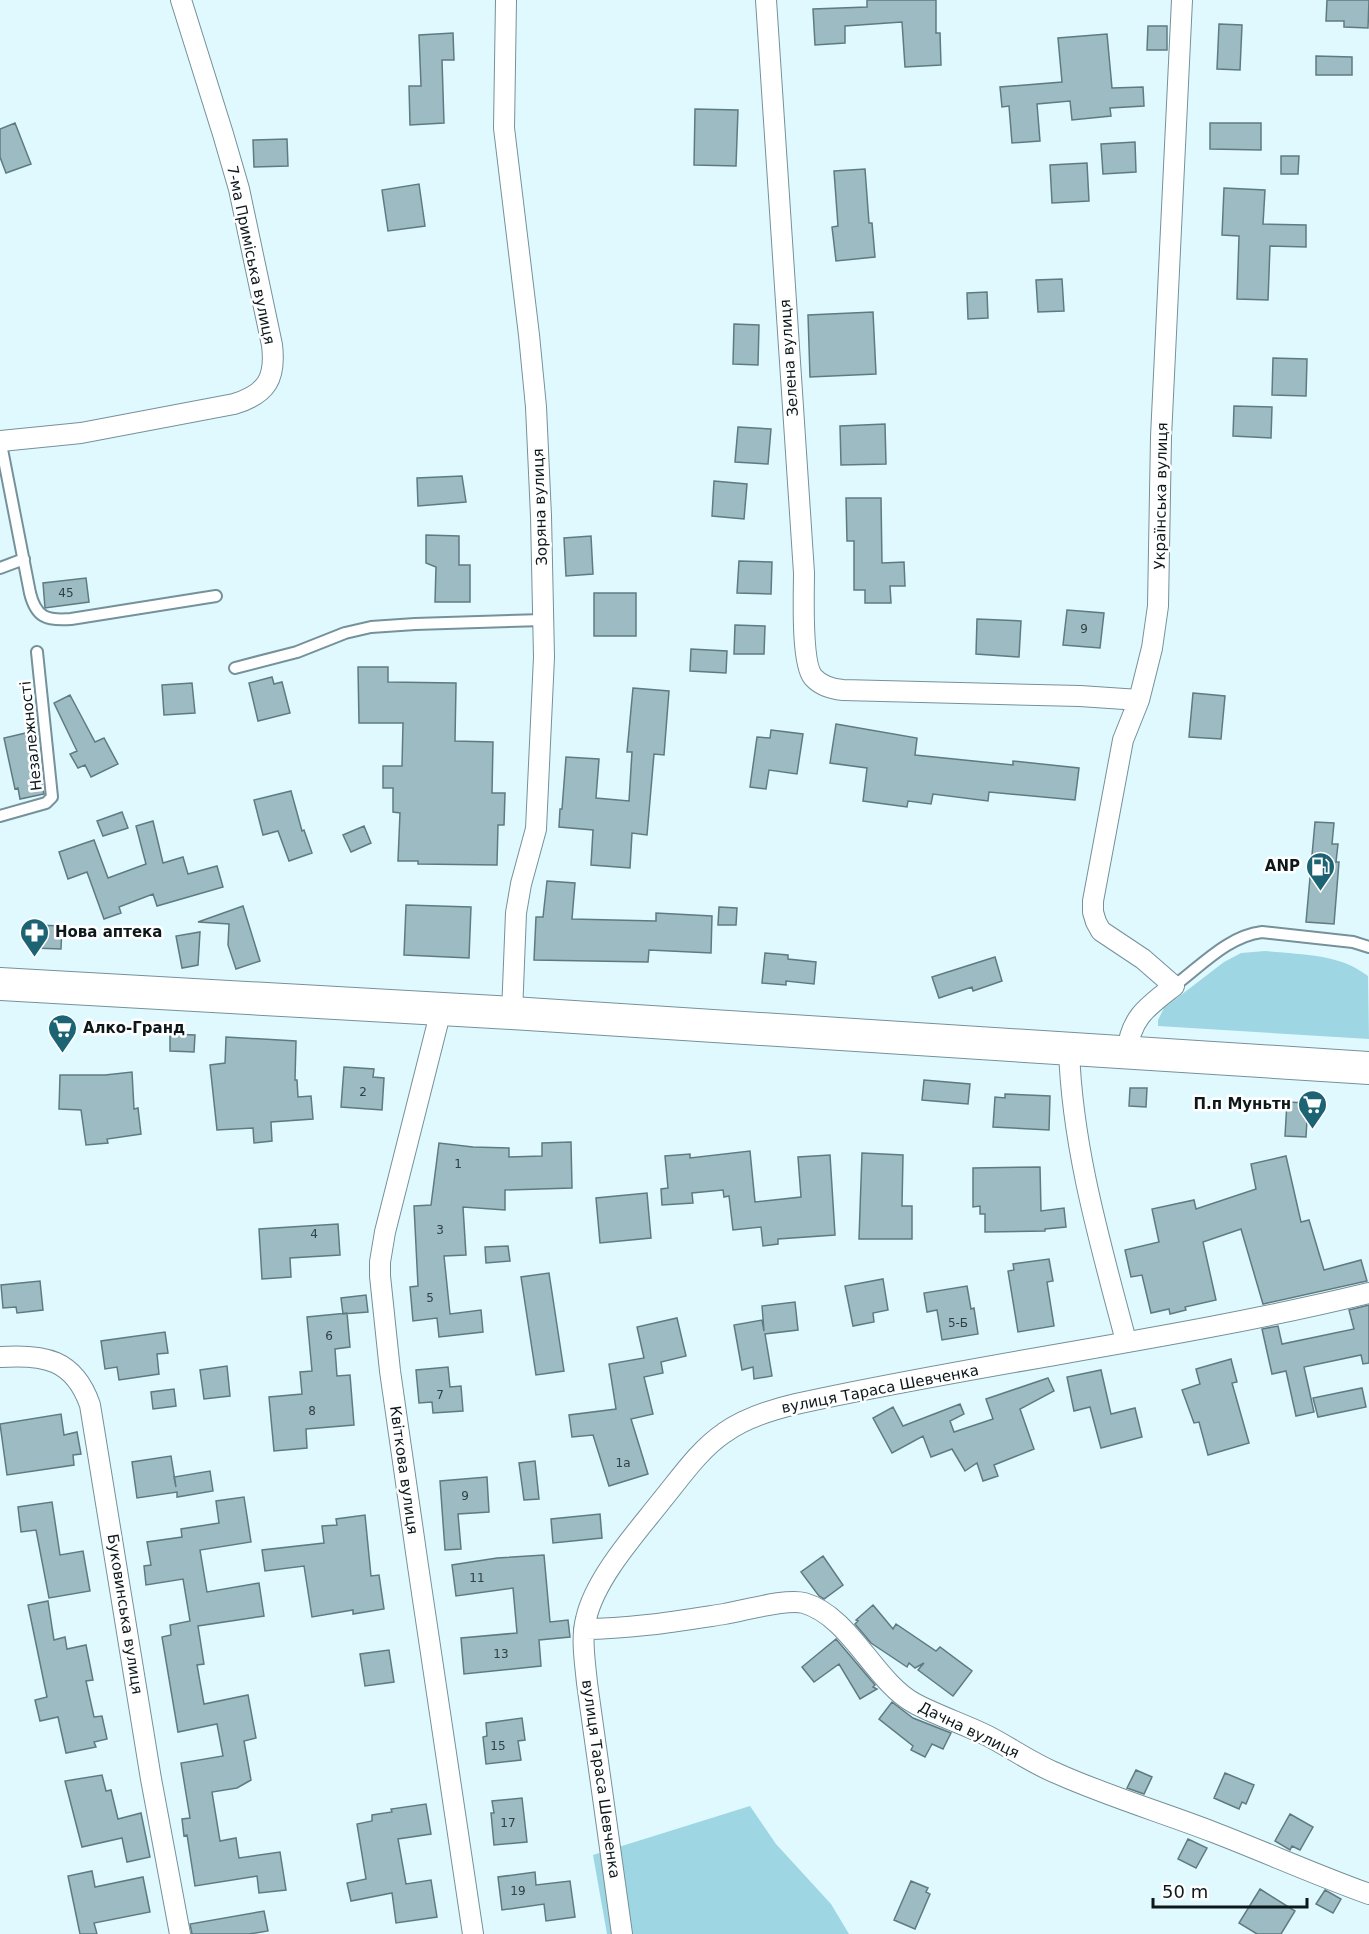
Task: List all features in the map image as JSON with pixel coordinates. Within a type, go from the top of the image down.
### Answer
[{"type":"main road","points":[[0,984],[512,1013],[1369,1068]]},
{"type":"street","name":"7-ма Приміська вулиця","points":[[0,440],[81,433],[234,404],[252,398],[260,392],[271,376],[272,345],[241,198],[181,0]]},
{"type":"street","name":"Зоряна вулиця","points":[[506,0],[504,128],[533,371],[543,620],[543,700],[536,829],[521,884],[516,913],[512,1013]]},
{"type":"street","name":"Зелена вулиця","points":[[766,0],[804,573],[807,661],[811,674],[817,681],[827,686],[848,690],[1139,700]]},
{"type":"street","name":"Українська вулиця","points":[[1174,986],[1143,959],[1101,931],[1093,912],[1093,901],[1123,740],[1139,700],[1152,648],[1158,606],[1161,437],[1182,0]]},
{"type":"street","points":[[1127,1052],[1128,1037],[1143,1010],[1174,986]]},
{"type":"street","name":"Квіткова вулиця","points":[[441,1010],[387,1222],[380,1276],[390,1371],[473,1934]]},
{"type":"street","points":[[1069,1048],[1072,1093],[1091,1200],[1126,1341]]},
{"type":"street","name":"вулиця Тараса Шевченка","points":[[622,1934],[593,1736],[584,1629],[588,1610],[615,1560],[693,1462],[715,1439],[736,1424],[775,1409],[818,1399],[1126,1341],[1252,1320],[1369,1293]]},
{"type":"street","name":"Буковинська вулиця","points":[[0,1357],[38,1357],[57,1363],[76,1376],[90,1405],[151,1779],[180,1934]]},
{"type":"street","name":"Дачна вулиця","points":[[584,1629],[638,1626],[788,1602],[803,1603],[817,1609],[837,1625],[870,1659],[891,1686],[917,1704],[989,1736],[1041,1766],[1098,1791],[1219,1834],[1369,1894]]},
{"type":"lane","points":[[0,440],[35,609],[42,616],[71,620],[216,596]]},
{"type":"lane","points":[[0,568],[24,560]]},
{"type":"lane","points":[[236,668],[287,655],[345,633],[370,627],[543,620]]},
{"type":"lane","name":"Незалежності","points":[[0,816],[46,803],[52,797],[38,652]]},
{"type":"lane","points":[[1174,986],[1233,941],[1247,934],[1262,932],[1342,940],[1369,946]]},
{"type":"shaded area","points":[[1265,951],[1332,959],[1356,968],[1368,976],[1369,1039],[1158,1026],[1158,1020],[1164,1008],[1224,962],[1241,953]]},
{"type":"shaded area","points":[[750,1806],[776,1844],[831,1904],[849,1934],[607,1934],[593,1855]]},
{"type":"building","points":[[867,0],[936,0],[936,33],[940,33],[941,65],[905,67],[902,22],[845,26],[845,43],[815,45],[813,9],[867,7]]},
{"type":"building","points":[[1327,0],[1369,0],[1368,28],[1344,27],[1344,21],[1326,21]]},
{"type":"building","points":[[1219,24],[1242,25],[1240,70],[1217,69]]},
{"type":"building","points":[[1148,26],[1167,26],[1167,50],[1147,50]]},
{"type":"building","points":[[453,33],[454,60],[442,60],[444,123],[410,125],[409,86],[421,86],[419,35]]},
{"type":"building","points":[[1107,34],[1112,88],[1143,87],[1144,106],[1110,108],[1111,116],[1072,120],[1070,101],[1037,104],[1040,141],[1012,143],[1009,106],[1002,107],[1000,87],[1062,82],[1058,38]]},
{"type":"building","points":[[1316,56],[1352,57],[1352,75],[1316,75]]},
{"type":"building","points":[[695,109],[738,110],[736,166],[694,165]]},
{"type":"building","points":[[15,123],[31,164],[6,173],[0,157],[0,129]]},
{"type":"building","points":[[1210,123],[1261,123],[1261,150],[1210,149]]},
{"type":"building","points":[[287,139],[288,166],[254,167],[253,140]]},
{"type":"building","points":[[1135,142],[1136,172],[1103,174],[1101,144]]},
{"type":"building","points":[[1281,156],[1299,156],[1298,174],[1281,174]]},
{"type":"building","points":[[1087,163],[1089,201],[1052,203],[1050,165]]},
{"type":"building","points":[[865,169],[869,223],[872,223],[875,257],[836,261],[832,227],[838,226],[834,171]]},
{"type":"building","points":[[419,184],[425,226],[388,231],[382,190]]},
{"type":"building","points":[[1224,188],[1265,190],[1263,224],[1306,225],[1306,247],[1270,246],[1268,300],[1237,299],[1239,236],[1222,235]]},
{"type":"building","points":[[1062,279],[1064,311],[1038,312],[1036,280]]},
{"type":"building","points":[[987,292],[988,318],[968,319],[967,293]]},
{"type":"building","points":[[873,312],[876,374],[810,377],[808,315]]},
{"type":"building","points":[[734,324],[759,325],[758,365],[733,364]]},
{"type":"building","points":[[1273,358],[1307,359],[1306,396],[1272,395]]},
{"type":"building","points":[[1234,406],[1272,407],[1271,438],[1233,436]]},
{"type":"building","points":[[885,424],[886,464],[841,465],[840,426]]},
{"type":"building","points":[[738,427],[771,429],[768,464],[735,462]]},
{"type":"building","points":[[462,476],[466,502],[418,506],[417,478]]},
{"type":"building","points":[[714,481],[747,484],[744,519],[712,516]]},
{"type":"building","points":[[846,498],[881,498],[882,563],[904,562],[905,586],[890,586],[891,603],[865,603],[865,590],[854,590],[854,541],[847,541]]},
{"type":"building","points":[[426,535],[459,536],[459,565],[470,565],[470,602],[435,602],[436,567],[426,563]]},
{"type":"building","points":[[591,536],[593,574],[566,576],[564,538]]},
{"type":"building","points":[[739,561],[772,562],[771,594],[737,593]]},
{"type":"building","points":[[86,578],[89,602],[45,608],[43,583]]},
{"type":"building","points":[[594,593],[636,593],[636,636],[594,636]]},
{"type":"building","points":[[1067,610],[1104,613],[1100,648],[1063,645]]},
{"type":"building","points":[[977,619],[1021,621],[1019,657],[976,654]]},
{"type":"building","points":[[735,625],[765,626],[764,654],[734,654]]},
{"type":"building","points":[[691,649],[727,651],[726,673],[690,671]]},
{"type":"building","points":[[358,667],[388,667],[388,682],[456,683],[455,741],[493,742],[492,793],[505,793],[504,825],[498,825],[497,865],[418,864],[418,861],[398,861],[400,813],[393,812],[393,788],[383,788],[383,766],[402,766],[403,723],[359,723]]},
{"type":"building","points":[[272,677],[274,684],[282,682],[290,713],[258,721],[249,683]]},
{"type":"building","points":[[192,683],[195,713],[164,715],[162,685]]},
{"type":"building","points":[[633,688],[669,691],[664,755],[654,754],[647,835],[632,833],[630,868],[591,865],[593,830],[559,827],[566,757],[599,759],[596,798],[629,801],[632,752],[627,752]]},
{"type":"building","points":[[1193,693],[1225,696],[1221,739],[1189,737]]},
{"type":"building","points":[[70,695],[95,742],[104,738],[118,764],[91,777],[85,765],[78,768],[70,754],[77,751],[54,703]]},
{"type":"building","points":[[836,724],[917,738],[915,755],[1013,765],[1013,761],[1079,768],[1075,800],[989,792],[988,801],[933,794],[931,804],[908,801],[907,807],[863,801],[867,768],[830,763]]},
{"type":"building","points":[[771,730],[803,734],[797,774],[769,770],[766,789],[750,787],[757,737],[770,738]]},
{"type":"building","points":[[30,732],[44,794],[20,799],[18,788],[15,789],[4,738]]},
{"type":"building","points":[[291,791],[302,831],[304,830],[312,853],[289,861],[278,831],[263,835],[254,800]]},
{"type":"building","points":[[122,812],[128,828],[103,836],[97,821]]},
{"type":"building","points":[[153,821],[163,863],[183,857],[188,874],[217,866],[223,887],[157,906],[153,894],[119,907],[121,913],[104,919],[87,872],[68,879],[59,852],[94,840],[108,878],[146,864],[136,826]]},
{"type":"building","points":[[1315,822],[1334,823],[1332,844],[1338,844],[1336,862],[1339,862],[1334,924],[1306,922]]},
{"type":"building","points":[[364,826],[371,843],[351,852],[343,835]]},
{"type":"building","points":[[547,881],[575,883],[572,919],[656,921],[656,913],[712,916],[711,953],[649,950],[648,962],[534,960],[536,917],[543,917]]},
{"type":"building","points":[[406,905],[471,907],[469,958],[404,955]]},
{"type":"building","points":[[243,906],[260,961],[236,969],[228,945],[229,924],[198,922]]},
{"type":"building","points":[[719,907],[737,908],[736,925],[718,925]]},
{"type":"building","points":[[35,925],[62,926],[61,949],[33,948]]},
{"type":"building","points":[[200,932],[198,965],[182,968],[176,936]]},
{"type":"building","points":[[765,953],[788,955],[788,959],[816,962],[814,984],[786,981],[786,985],[762,983]]},
{"type":"building","points":[[995,957],[1002,981],[973,991],[972,987],[939,998],[932,977]]},
{"type":"building","points":[[170,1034],[195,1035],[194,1052],[170,1051]]},
{"type":"building","points":[[226,1037],[296,1041],[295,1080],[297,1080],[298,1097],[311,1096],[313,1119],[271,1122],[272,1141],[254,1143],[253,1128],[217,1130],[210,1065],[225,1063]]},
{"type":"building","points":[[344,1067],[374,1069],[373,1077],[384,1078],[382,1110],[341,1107]]},
{"type":"building","points":[[132,1072],[134,1109],[138,1108],[141,1134],[107,1139],[108,1143],[86,1145],[81,1110],[59,1109],[60,1075],[105,1075]]},
{"type":"building","points":[[924,1080],[970,1084],[968,1104],[922,1100]]},
{"type":"building","points":[[1130,1088],[1147,1088],[1146,1107],[1129,1106]]},
{"type":"building","points":[[1005,1094],[1050,1096],[1049,1130],[993,1127],[995,1097],[1005,1098]]},
{"type":"building","points":[[1287,1102],[1308,1103],[1306,1137],[1285,1136]]},
{"type":"building","points":[[571,1142],[572,1188],[505,1190],[505,1210],[463,1207],[466,1255],[444,1256],[450,1314],[481,1310],[483,1332],[439,1337],[437,1318],[413,1321],[410,1287],[418,1286],[414,1206],[431,1205],[439,1143],[509,1148],[509,1157],[542,1156],[542,1143]]},
{"type":"building","points":[[750,1151],[755,1202],[801,1197],[798,1157],[830,1155],[835,1235],[778,1239],[778,1244],[763,1246],[761,1227],[733,1230],[729,1196],[724,1197],[723,1190],[692,1193],[693,1203],[662,1205],[661,1189],[668,1188],[665,1156],[690,1154],[690,1158]]},
{"type":"building","points":[[862,1153],[903,1155],[902,1206],[912,1206],[912,1239],[859,1239]]},
{"type":"building","points":[[1286,1156],[1301,1222],[1309,1220],[1324,1270],[1361,1260],[1367,1281],[1263,1304],[1241,1229],[1203,1242],[1216,1300],[1185,1307],[1186,1310],[1170,1314],[1169,1309],[1151,1313],[1142,1275],[1131,1277],[1125,1250],[1159,1242],[1152,1209],[1194,1200],[1196,1209],[1256,1189],[1251,1164]]},
{"type":"building","points":[[1040,1167],[1041,1211],[1064,1208],[1066,1227],[1045,1229],[1045,1231],[985,1232],[985,1214],[980,1214],[980,1206],[973,1207],[973,1168]]},
{"type":"building","points":[[647,1193],[651,1238],[600,1243],[596,1198]]},
{"type":"building","points":[[338,1224],[340,1255],[290,1258],[291,1277],[262,1279],[259,1229]]},
{"type":"building","points":[[508,1246],[510,1261],[486,1263],[485,1247]]},
{"type":"building","points":[[1049,1259],[1053,1281],[1047,1282],[1054,1326],[1018,1332],[1008,1271],[1014,1270],[1013,1264]]},
{"type":"building","points":[[549,1273],[564,1371],[536,1375],[521,1277]]},
{"type":"building","points":[[883,1279],[888,1310],[873,1313],[874,1322],[853,1326],[845,1286]]},
{"type":"building","points":[[40,1281],[43,1310],[17,1313],[16,1307],[3,1308],[1,1285]]},
{"type":"building","points":[[967,1286],[971,1309],[974,1308],[978,1334],[942,1340],[937,1310],[927,1312],[924,1293]]},
{"type":"building","points":[[366,1295],[368,1312],[343,1314],[341,1298]]},
{"type":"building","points":[[795,1302],[798,1330],[765,1334],[772,1376],[754,1379],[753,1367],[742,1370],[734,1325],[762,1320],[764,1331],[762,1306]]},
{"type":"building","points":[[1369,1305],[1369,1363],[1363,1364],[1361,1355],[1304,1367],[1314,1412],[1296,1416],[1286,1371],[1272,1374],[1262,1329],[1278,1326],[1282,1344],[1354,1329],[1349,1310]]},
{"type":"building","points":[[347,1313],[350,1347],[335,1349],[337,1376],[350,1375],[354,1425],[306,1429],[307,1448],[274,1451],[269,1397],[302,1394],[300,1372],[312,1371],[307,1317]]},
{"type":"building","points":[[677,1318],[686,1356],[661,1362],[663,1373],[644,1377],[653,1414],[631,1419],[648,1474],[609,1486],[593,1435],[572,1437],[569,1415],[616,1409],[609,1364],[644,1358],[637,1327]]},
{"type":"building","points":[[165,1332],[168,1353],[157,1354],[159,1374],[119,1380],[117,1367],[105,1369],[101,1341]]},
{"type":"building","points":[[1231,1359],[1237,1382],[1232,1383],[1249,1443],[1208,1455],[1199,1422],[1194,1423],[1182,1390],[1200,1384],[1196,1369]]},
{"type":"building","points":[[227,1366],[230,1396],[204,1399],[200,1370]]},
{"type":"building","points":[[448,1367],[450,1387],[461,1386],[463,1411],[433,1413],[432,1402],[419,1403],[416,1370]]},
{"type":"building","points":[[1101,1370],[1111,1414],[1135,1408],[1142,1437],[1101,1448],[1090,1407],[1074,1411],[1067,1377]]},
{"type":"building","points":[[1048,1378],[1054,1391],[1020,1409],[1034,1449],[994,1465],[998,1476],[983,1481],[977,1463],[965,1471],[952,1449],[931,1457],[923,1436],[892,1453],[873,1418],[893,1407],[903,1426],[960,1404],[964,1414],[950,1421],[954,1432],[993,1419],[986,1399]]},
{"type":"building","points":[[1362,1388],[1366,1407],[1318,1417],[1313,1398]]},
{"type":"building","points":[[174,1389],[176,1406],[153,1409],[151,1392]]},
{"type":"building","points":[[61,1414],[64,1435],[77,1432],[81,1454],[73,1455],[74,1465],[7,1475],[0,1424]]},
{"type":"building","points":[[171,1456],[174,1477],[210,1471],[213,1491],[177,1497],[177,1492],[137,1498],[132,1462]]},
{"type":"building","points":[[535,1461],[539,1499],[524,1500],[519,1463]]},
{"type":"building","points":[[487,1477],[489,1512],[458,1514],[461,1549],[445,1550],[440,1481]]},
{"type":"building","points":[[244,1497],[251,1542],[200,1550],[207,1592],[259,1583],[264,1616],[198,1626],[204,1664],[197,1665],[204,1704],[248,1695],[256,1738],[244,1741],[251,1780],[237,1788],[212,1792],[220,1841],[236,1838],[239,1858],[280,1852],[286,1890],[259,1893],[257,1876],[195,1886],[187,1835],[184,1836],[182,1819],[190,1818],[181,1763],[223,1756],[217,1724],[178,1732],[162,1637],[171,1635],[170,1625],[190,1621],[183,1579],[146,1585],[144,1566],[151,1565],[147,1542],[182,1537],[181,1529],[219,1523],[216,1501]]},
{"type":"building","points":[[52,1502],[60,1555],[83,1551],[90,1591],[49,1598],[36,1530],[21,1532],[18,1507]]},
{"type":"building","points":[[600,1514],[602,1538],[553,1543],[551,1519]]},
{"type":"building","points":[[365,1515],[371,1576],[379,1575],[384,1609],[353,1614],[353,1610],[312,1617],[304,1566],[265,1571],[262,1550],[324,1543],[322,1526],[337,1525],[336,1519]]},
{"type":"building","points":[[544,1555],[550,1622],[568,1620],[570,1637],[539,1640],[541,1666],[464,1674],[461,1638],[517,1633],[513,1588],[456,1596],[452,1565],[497,1558]]},
{"type":"building","points":[[823,1556],[843,1585],[824,1599],[819,1596],[801,1572]]},
{"type":"building","points":[[48,1601],[54,1640],[65,1637],[67,1649],[86,1645],[93,1680],[86,1681],[94,1717],[102,1716],[107,1739],[94,1742],[96,1747],[66,1753],[58,1717],[40,1721],[35,1700],[47,1697],[28,1605]]},
{"type":"building","points":[[873,1605],[893,1629],[896,1624],[936,1651],[940,1647],[972,1671],[953,1696],[918,1670],[924,1663],[915,1668],[909,1663],[907,1667],[871,1643],[855,1624],[858,1621],[856,1620]]},
{"type":"building","points":[[836,1639],[875,1685],[873,1687],[877,1689],[860,1699],[839,1664],[814,1682],[802,1667]]},
{"type":"building","points":[[389,1650],[394,1682],[365,1686],[360,1654]]},
{"type":"building","points":[[892,1702],[913,1718],[951,1733],[943,1749],[932,1744],[925,1757],[911,1750],[913,1746],[879,1719]]},
{"type":"building","points":[[522,1718],[525,1740],[518,1741],[521,1760],[486,1764],[483,1737],[487,1736],[486,1723]]},
{"type":"building","points":[[1136,1770],[1152,1777],[1144,1794],[1127,1788]]},
{"type":"building","points":[[1225,1773],[1254,1785],[1246,1804],[1242,1802],[1239,1809],[1214,1798]]},
{"type":"building","points":[[102,1775],[106,1791],[111,1790],[118,1819],[141,1813],[150,1857],[127,1862],[122,1838],[82,1847],[65,1781]]},
{"type":"building","points":[[522,1798],[527,1842],[494,1845],[492,1801]]},
{"type":"building","points":[[426,1804],[431,1834],[398,1839],[406,1884],[431,1880],[437,1917],[396,1923],[392,1893],[351,1901],[347,1883],[366,1879],[357,1824],[372,1821],[372,1815],[392,1812],[391,1809]]},
{"type":"building","points":[[1290,1814],[1313,1827],[1300,1850],[1292,1846],[1290,1850],[1275,1841]]},
{"type":"building","points":[[1188,1839],[1207,1848],[1196,1868],[1178,1859]]},
{"type":"building","points":[[92,1871],[95,1887],[143,1877],[150,1912],[94,1923],[97,1934],[80,1934],[68,1876]]},
{"type":"building","points":[[535,1872],[536,1885],[570,1881],[575,1917],[546,1921],[544,1904],[502,1910],[498,1877]]},
{"type":"building","points":[[911,1881],[928,1888],[926,1892],[930,1894],[915,1929],[894,1920]]},
{"type":"building","points":[[1260,1889],[1295,1911],[1281,1934],[1257,1934],[1239,1923]]},
{"type":"building","points":[[1325,1890],[1341,1899],[1333,1913],[1316,1904]]},
{"type":"building","points":[[264,1911],[268,1931],[249,1934],[192,1934],[190,1924]]},
{"type":"place","name":"ANP","points":[[1321,892]]},
{"type":"place","name":"Нова аптека","points":[[34,958]]},
{"type":"place","name":"Алко-Гранд","points":[[62,1054]]},
{"type":"place","name":"П.п Муньтн","points":[[1312,1130]]}]
